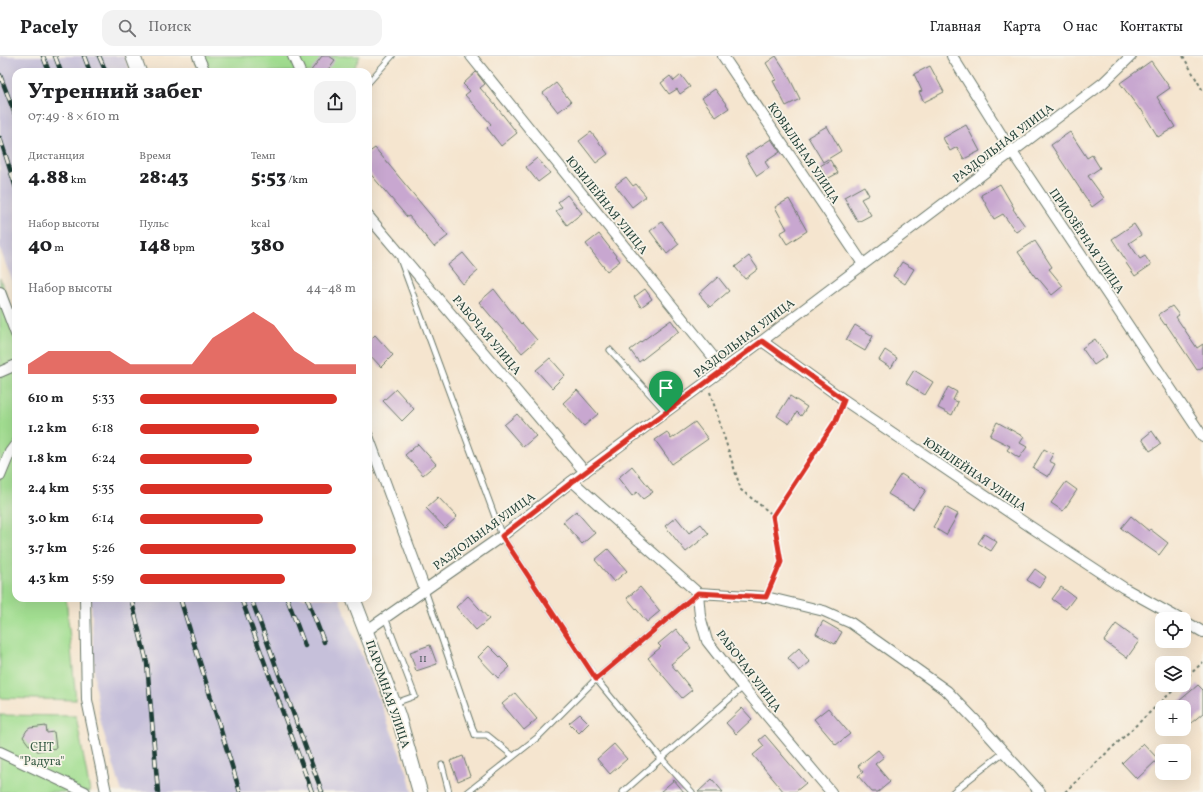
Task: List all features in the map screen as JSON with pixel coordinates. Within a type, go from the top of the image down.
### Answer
[{"type":"street","points":[[133,56],[138,68]]},
{"type":"street","points":[[198,56],[203,68]]},
{"type":"street","points":[[293,56],[298,68]]},
{"type":"street","name":"ЮБИЛЕЙНАЯ УЛИЦА","points":[[471,56],[723,369]]},
{"type":"street","name":"КОВЫЛЬНАЯ УЛИЦА","points":[[723,56],[863,264]]},
{"type":"street","name":"ПРИОЗЁРНАЯ УЛИЦА","points":[[952,56],[1012,152],[1203,438]]},
{"type":"street","name":"РАЗДОЛЬНАЯ УЛИЦА","points":[[366,631],[502,536],[762,341],[1103,83],[1130,56]]},
{"type":"street","name":"РАБОЧАЯ УЛИЦА","points":[[372,221],[586,472]]},
{"type":"street","points":[[0,292],[12,324]]},
{"type":"street","name":"ЮБИЛЕЙНАЯ УЛИЦА","points":[[762,341],[844,400],[1091,566],[1124,588],[1167,612]]},
{"type":"street","points":[[0,372],[12,367]]},
{"type":"street","points":[[372,447],[425,590]]},
{"type":"street","points":[[0,476],[12,449]]},
{"type":"street","points":[[572,482],[698,593],[766,597],[824,611],[851,623],[947,691],[1040,792]]},
{"type":"street","name":"РАБОЧАЯ УЛИЦА","points":[[698,593],[700,616],[707,641],[743,687],[831,792]]},
{"type":"street","points":[[84,602],[87,700],[106,792]]},
{"type":"street","name":"ПАРОМНАЯ УЛИЦА","points":[[354,602],[394,704],[420,792]]},
{"type":"street","points":[[1191,625],[1203,632]]},
{"type":"street","points":[[0,752],[85,792]]},
{"type":"lane","points":[[372,78],[392,56]]},
{"type":"lane","points":[[397,250],[502,536],[596,679],[661,758],[692,792]]},
{"type":"lane","points":[[610,350],[666,412]]},
{"type":"lane","points":[[425,590],[475,735],[487,735],[513,756]]},
{"type":"lane","points":[[468,792],[538,737],[596,679],[698,593]]},
{"type":"lane","points":[[385,618],[415,696],[394,704]]},
{"type":"lane","points":[[623,792],[743,687]]},
{"type":"lane","points":[[953,792],[1004,752]]},
{"type":"lane","points":[[442,765],[449,792]]},
{"type":"path","points":[[1183,56],[1203,91]]},
{"type":"path","points":[[707,382],[741,490],[773,516],[781,562],[766,597]]},
{"type":"path","points":[[773,516],[836,420],[844,400]]},
{"type":"path","points":[[1191,673],[1203,662]]},
{"type":"path","points":[[1065,792],[1172,692]]},
{"type":"shaded area","points":[[0,56],[124,56],[128,68],[12,68],[12,280],[0,249]]},
{"type":"shaded area","points":[[91,602],[341,602],[408,774],[412,792],[122,792],[101,724],[95,687]]},
{"type":"green space","points":[[194,56],[360,56],[354,68],[199,68]]},
{"type":"green space","points":[[0,278],[12,311],[12,602],[66,602],[76,700],[0,698]]},
{"type":"green space","name":"СНТ \"Радуга\"","points":[[0,715],[76,716],[90,792],[0,792]]},
{"type":"building","points":[[322,56],[329,56],[335,60],[329,68],[313,68]]},
{"type":"building","points":[[776,56],[787,73],[800,99],[786,106],[773,81],[776,80],[766,63]]},
{"type":"building","points":[[1151,61],[1170,88],[1157,97],[1175,127],[1158,137],[1141,109],[1140,110],[1120,83]]},
{"type":"building","points":[[930,66],[944,92],[924,102],[919,92],[922,91],[914,74]]},
{"type":"building","points":[[476,72],[485,84],[480,88],[517,133],[501,146],[487,128],[491,124],[465,95],[470,91],[463,84]]},
{"type":"building","points":[[681,75],[690,87],[680,94],[677,89],[669,94],[661,83],[670,76],[674,81]]},
{"type":"building","points":[[556,83],[571,102],[558,112],[543,93]]},
{"type":"building","points":[[715,89],[729,108],[716,117],[702,98]]},
{"type":"building","points":[[966,125],[980,151],[964,159],[957,147],[950,151],[943,138]]},
{"type":"building","points":[[827,126],[841,151],[823,162],[808,137]]},
{"type":"building","points":[[591,132],[608,154],[596,163],[579,141]]},
{"type":"building","points":[[1070,132],[1087,158],[1092,155],[1100,168],[1088,176],[1104,198],[1092,207],[1051,145]]},
{"type":"building","points":[[771,139],[780,152],[765,162],[769,168],[757,176],[745,156]]},
{"type":"building","points":[[375,148],[448,236],[434,247],[409,216],[407,217],[372,176],[372,150]]},
{"type":"building","points":[[537,158],[550,173],[538,182],[526,167]]},
{"type":"building","points":[[830,160],[838,173],[827,179],[820,166]]},
{"type":"building","points":[[626,177],[633,186],[636,184],[646,196],[632,207],[615,185]]},
{"type":"building","points":[[1000,184],[1014,208],[1013,209],[1025,226],[1016,232],[1003,214],[994,219],[981,195]]},
{"type":"building","points":[[864,186],[869,195],[861,199],[871,215],[858,222],[844,197]]},
{"type":"building","points":[[567,195],[582,213],[567,225],[556,211],[562,207],[558,202]]},
{"type":"building","points":[[789,199],[807,231],[787,244],[780,233],[787,229],[775,207]]},
{"type":"building","points":[[662,222],[679,244],[667,254],[650,231]]},
{"type":"building","points":[[1134,224],[1141,235],[1129,243],[1140,259],[1145,256],[1151,265],[1135,276],[1112,239]]},
{"type":"building","points":[[599,234],[620,261],[607,271],[586,244]]},
{"type":"building","points":[[1035,241],[1052,267],[1049,269],[1063,286],[1052,295],[1037,277],[1036,278],[1018,252]]},
{"type":"building","points":[[463,253],[478,271],[463,284],[448,265]]},
{"type":"building","points":[[749,256],[758,269],[745,279],[735,267]]},
{"type":"building","points":[[902,262],[914,269],[905,284],[893,276]]},
{"type":"building","points":[[718,277],[729,291],[710,307],[699,294]]},
{"type":"building","points":[[494,289],[521,324],[522,323],[537,340],[522,353],[479,302]]},
{"type":"building","points":[[645,289],[652,299],[641,307],[634,297]]},
{"type":"building","points":[[1172,306],[1179,315],[1176,317],[1197,348],[1203,344],[1203,367],[1197,370],[1166,324],[1165,325],[1158,315]]},
{"type":"building","points":[[671,320],[679,331],[639,362],[630,350]]},
{"type":"building","points":[[855,325],[873,336],[865,351],[846,340]]},
{"type":"building","points":[[375,335],[393,355],[381,367],[372,357],[372,338]]},
{"type":"building","points":[[1095,339],[1107,356],[1094,365],[1082,348]]},
{"type":"building","points":[[885,350],[897,358],[891,368],[879,360]]},
{"type":"building","points":[[550,358],[565,375],[552,388],[536,370]]},
{"type":"building","points":[[914,370],[933,382],[925,395],[906,383]]},
{"type":"building","points":[[948,387],[957,392],[953,400],[958,402],[952,415],[938,408]]},
{"type":"building","points":[[396,389],[414,409],[402,421],[383,401]]},
{"type":"building","points":[[577,390],[598,414],[584,426],[563,403]]},
{"type":"building","points":[[790,396],[807,407],[801,416],[797,412],[789,424],[777,416]]},
{"type":"building","points":[[517,414],[536,436],[523,447],[504,425]]},
{"type":"building","points":[[695,422],[708,439],[672,464],[655,440],[667,432],[671,439]]},
{"type":"building","points":[[997,422],[1024,437],[1020,443],[1027,447],[1019,458],[1007,450],[1010,446],[990,436]]},
{"type":"building","points":[[1152,431],[1161,444],[1150,451],[1142,439]]},
{"type":"building","points":[[418,444],[436,464],[423,475],[405,455]]},
{"type":"building","points":[[1044,449],[1053,454],[1049,461],[1055,464],[1048,477],[1033,468]]},
{"type":"building","points":[[632,466],[653,492],[643,499],[637,492],[632,496],[618,478]]},
{"type":"building","points":[[901,474],[926,490],[913,509],[888,494]]},
{"type":"building","points":[[1066,482],[1077,490],[1063,511],[1051,503]]},
{"type":"building","points":[[438,497],[457,517],[445,528],[426,508]]},
{"type":"building","points":[[945,507],[958,514],[946,535],[933,527]]},
{"type":"building","points":[[576,511],[595,533],[582,544],[563,522]]},
{"type":"building","points":[[1131,516],[1149,531],[1150,529],[1168,543],[1159,555],[1121,528]]},
{"type":"building","points":[[676,517],[689,533],[701,524],[709,534],[686,552],[665,526]]},
{"type":"building","points":[[984,534],[997,542],[991,551],[978,543]]},
{"type":"building","points":[[608,549],[627,571],[614,582],[595,560]]},
{"type":"building","points":[[1035,569],[1046,577],[1039,588],[1027,580]]},
{"type":"building","points":[[640,587],[660,611],[647,622],[627,598]]},
{"type":"building","points":[[1061,587],[1075,597],[1066,609],[1052,599]]},
{"type":"building","points":[[468,596],[489,619],[476,630],[456,607]]},
{"type":"building","points":[[823,621],[842,632],[835,644],[816,634]]},
{"type":"building","points":[[1116,624],[1139,641],[1127,658],[1104,641]]},
{"type":"building","points":[[676,629],[691,648],[671,664],[692,690],[682,698],[648,658],[661,647],[658,644]]},
{"type":"building","points":[[430,645],[437,664],[416,671],[410,652]]},
{"type":"building","points":[[489,646],[510,667],[498,678],[478,657]]},
{"type":"building","points":[[799,648],[810,662],[799,671],[788,658]]},
{"type":"building","points":[[1198,685],[1203,690],[1203,713],[1191,723],[1191,700],[1180,700]]},
{"type":"building","points":[[515,693],[537,719],[524,730],[502,704]]},
{"type":"building","points":[[742,708],[752,719],[736,734],[726,723]]},
{"type":"building","points":[[828,708],[850,734],[836,745],[814,719]]},
{"type":"building","points":[[580,714],[589,723],[579,733],[569,723]]},
{"type":"building","points":[[46,726],[47,733],[54,732],[56,748],[37,751],[36,744],[29,745],[23,737],[30,728]]},
{"type":"building","points":[[765,735],[806,783],[795,792],[784,792],[753,755],[764,746],[759,740]]},
{"type":"building","points":[[1143,743],[1155,756],[1155,762],[1137,779],[1122,763]]},
{"type":"building","points":[[614,744],[627,759],[610,774],[597,759]]},
{"type":"building","points":[[878,750],[884,757],[875,764],[890,782],[878,792],[872,792],[858,776],[863,772],[858,766]]},
{"type":"building","points":[[463,756],[470,776],[458,781],[450,761]]},
{"type":"building","points":[[712,779],[723,792],[698,792]]},
{"type":"building","points":[[674,780],[684,792],[660,792]]},
{"type":"railway","points":[[43,56],[48,68]]},
{"type":"railway","points":[[55,56],[60,68]]},
{"type":"railway","points":[[84,56],[88,68]]},
{"type":"railway","points":[[99,56],[104,68]]},
{"type":"railway","points":[[0,75],[12,106]]},
{"type":"railway","points":[[0,138],[12,176]]},
{"type":"railway","points":[[132,602],[147,663],[158,792]]},
{"type":"railway","points":[[181,602],[240,792]]},
{"type":"railway","points":[[242,602],[312,792]]},
{"type":"railway","points":[[252,602],[322,792]]},
{"type":"railway","points":[[288,602],[305,646]]},
{"type":"railway","points":[[309,602],[324,642]]},
{"type":"route","points":[[762,341],[844,400],[836,420],[773,516],[781,562],[766,597],[698,593],[596,679],[502,536],[666,412],[762,341]]}]
